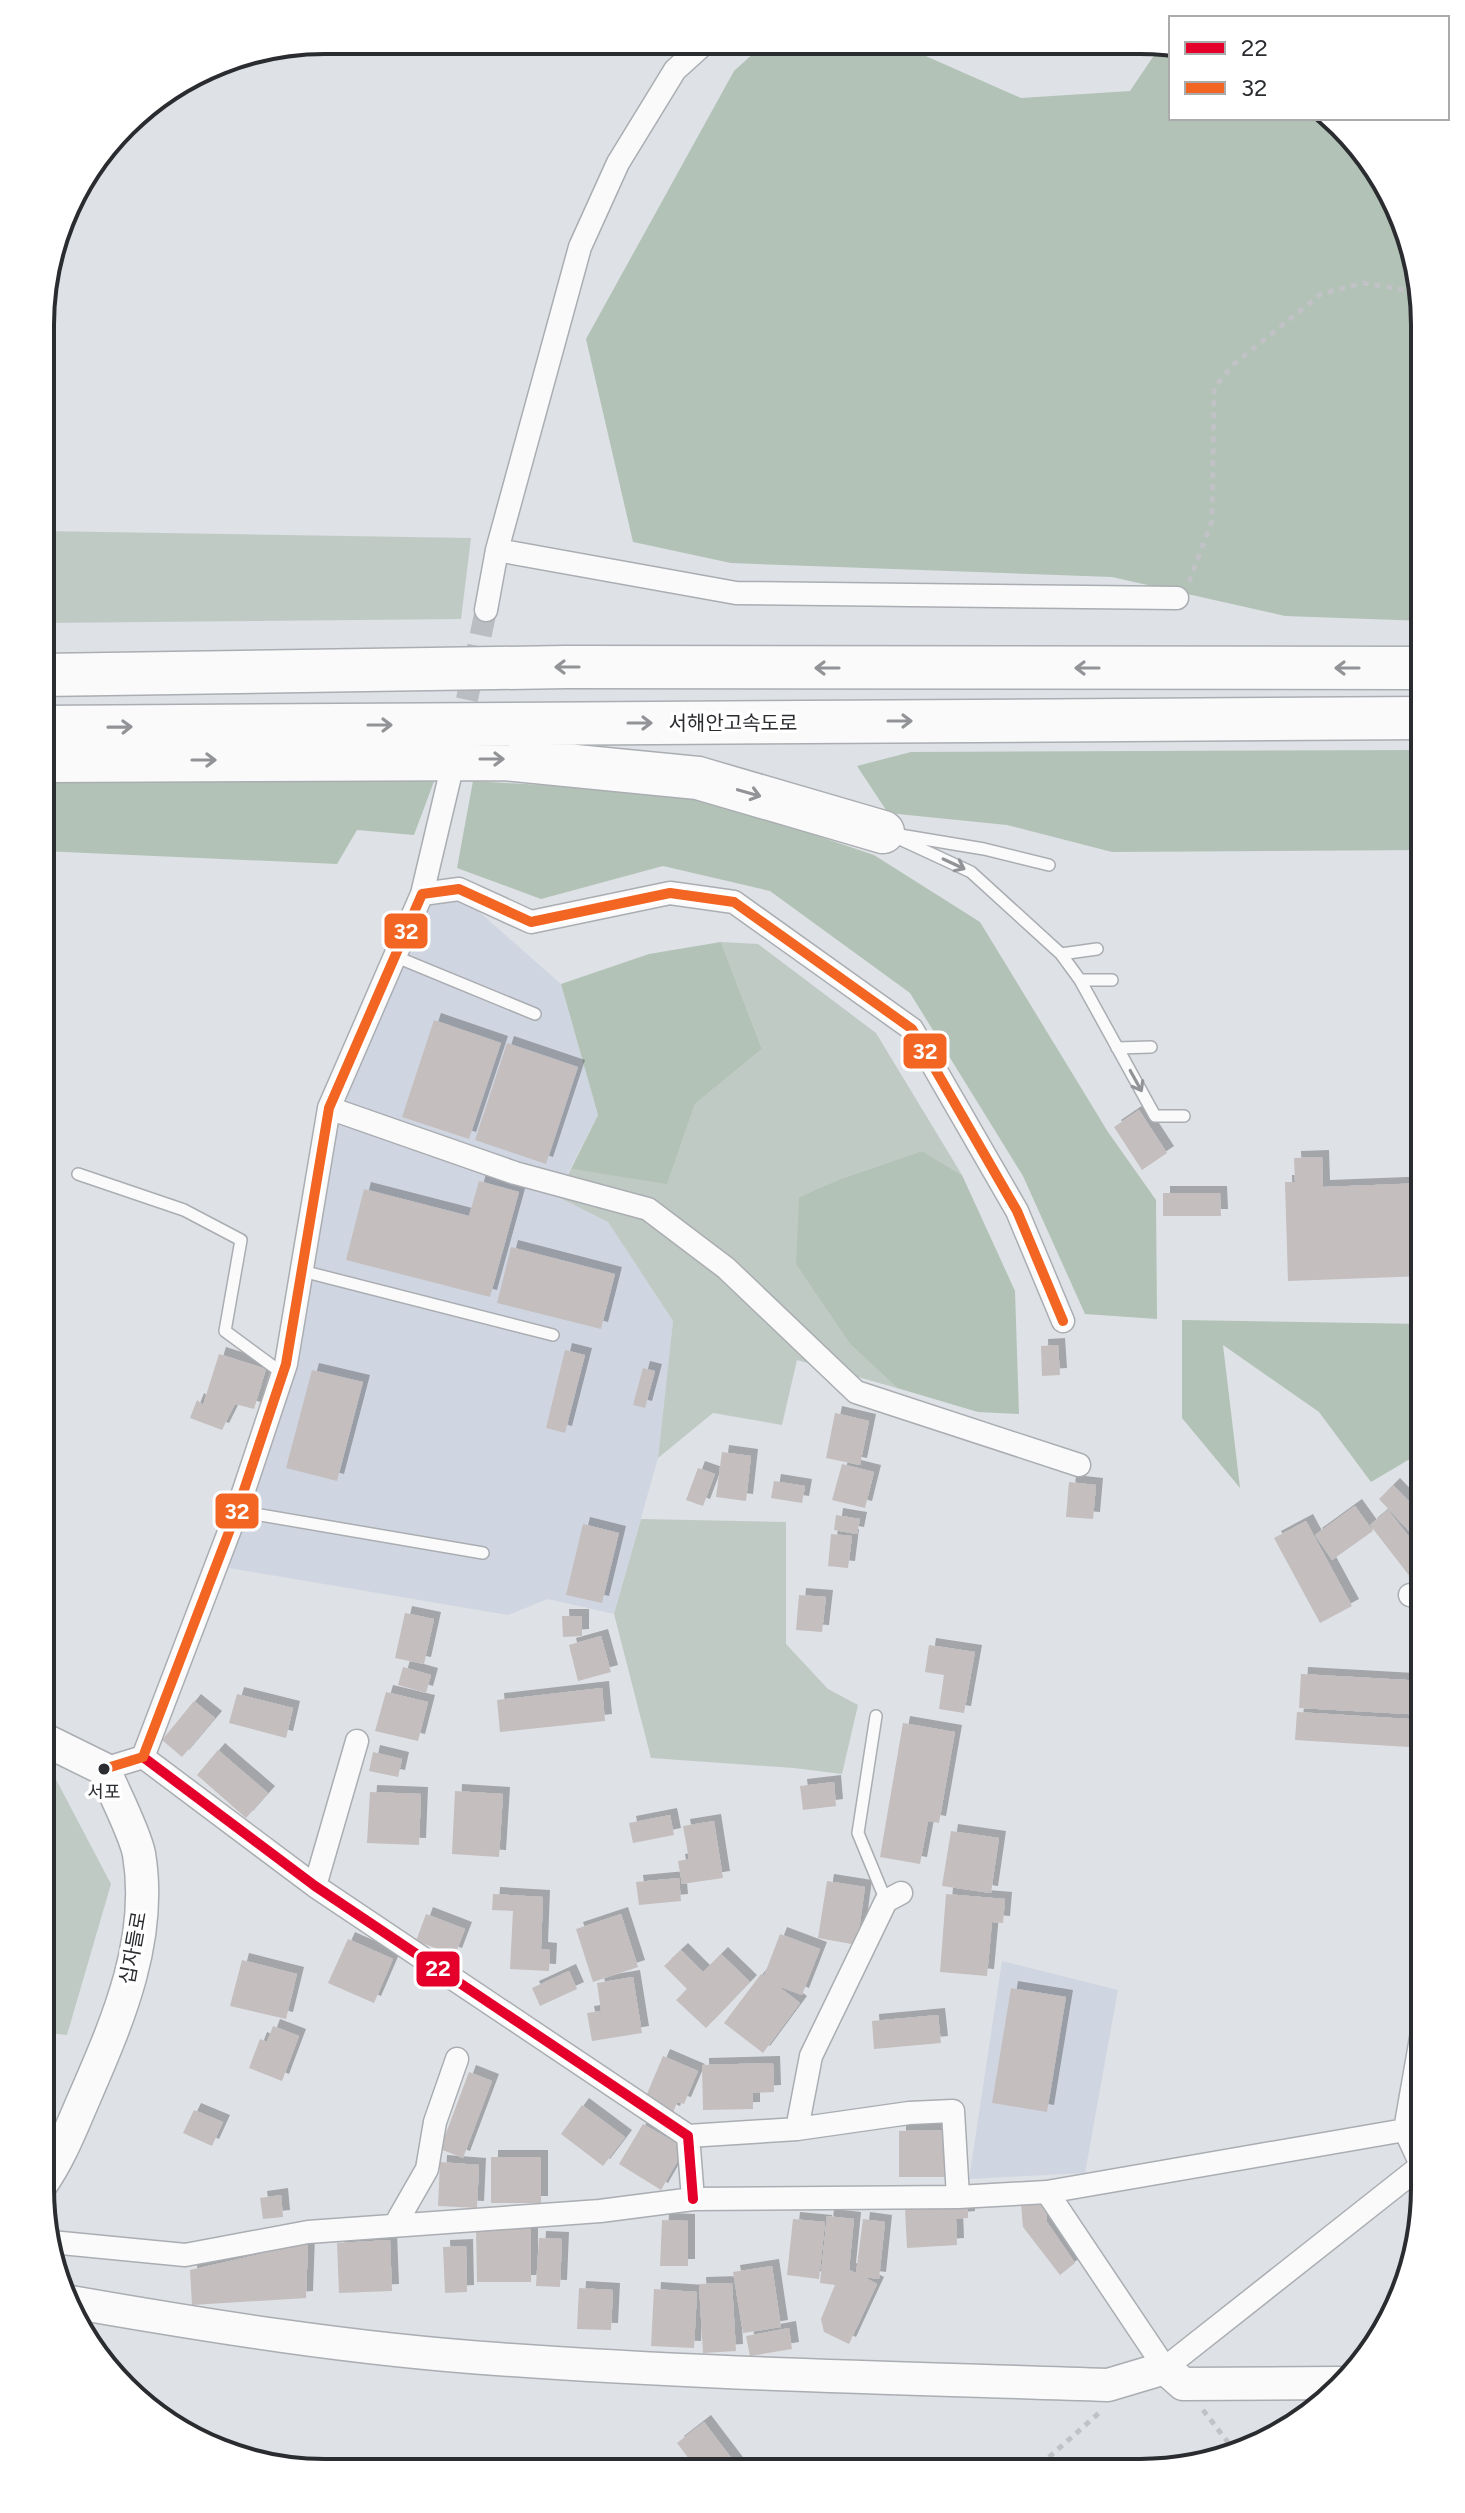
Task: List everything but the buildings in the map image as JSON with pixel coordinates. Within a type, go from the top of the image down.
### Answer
[{"type":"highway","points":[[54,675],[566,667],[1411,668]]},
{"type":"highway","name":"서해안고속도로","points":[[54,727],[1411,718]]},
{"type":"highway","points":[[54,761],[504,759],[698,778],[883,832]]},
{"type":"street","points":[[486,610],[497,550],[580,247],[626,149],[675,70],[693,54]]},
{"type":"street","points":[[497,550],[736,593],[1177,598]]},
{"type":"street","points":[[143,1757],[237,1511],[282,1373],[329,1108],[422,894],[450,776]]},
{"type":"street","points":[[422,894],[459,889],[531,922],[670,893],[734,902],[912,1029],[1017,1211],[1063,1321]]},
{"type":"street","points":[[329,1108],[515,1173],[648,1209],[726,1268],[856,1392],[1079,1465]]},
{"type":"street","points":[[315,1886],[357,1741]]},
{"type":"street","points":[[54,1744],[104,1769],[143,1757]]},
{"type":"street","points":[[143,1757],[315,1886],[688,2136],[797,2129],[909,2113],[953,2111],[958,2197]]},
{"type":"street","name":"십자들로","points":[[54,2165],[117,2020],[132,1973],[142,1915],[139,1851],[104,1769]]},
{"type":"street","points":[[797,2129],[811,2056],[893,1897]]},
{"type":"street","points":[[395,2225],[427,2169],[435,2122],[457,2059]]},
{"type":"street","points":[[59,2243],[185,2255],[308,2232],[600,2211],[693,2199],[958,2197],[1047,2192],[1410,2132]]},
{"type":"street","points":[[688,2136],[693,2199]]},
{"type":"street","points":[[1174,2376],[1410,2179]]},
{"type":"street","points":[[1047,2192],[1174,2376]]},
{"type":"street","points":[[81,2304],[231,2330],[494,2359],[719,2372],[1108,2385],[1174,2376],[1329,2383]]},
{"type":"lane","points":[[883,832],[984,849],[1049,865]]},
{"type":"lane","points":[[883,832],[971,872],[1061,954],[1080,980],[1155,1116],[1184,1116]]},
{"type":"lane","points":[[1061,954],[1097,949]]},
{"type":"lane","points":[[394,956],[535,1014]]},
{"type":"lane","points":[[1080,980],[1112,980]]},
{"type":"lane","points":[[1117,1048],[1151,1047]]},
{"type":"lane","points":[[78,1174],[184,1210],[241,1240],[225,1331],[282,1373]]},
{"type":"lane","points":[[302,1271],[553,1335]]},
{"type":"lane","points":[[237,1511],[483,1553]]},
{"type":"lane","points":[[876,1716],[858,1833],[893,1897]]},
{"type":"path","points":[[1177,598],[1186,589],[1212,521],[1214,388],[1234,364],[1321,294],[1363,283],[1408,290]]},
{"type":"path","points":[[1174,2376],[1229,2444]]},
{"type":"path","points":[[1047,2459],[1107,2406],[1108,2385]]},
{"type":"shaded area","points":[[54,531],[471,538],[461,619],[54,623]]},
{"type":"shaded area","points":[[427,900],[467,901],[561,984],[598,1115],[556,1196],[608,1222],[673,1321],[658,1458],[614,1614],[548,1599],[508,1615],[229,1568],[312,1274],[342,1100]]},
{"type":"shaded area","points":[[721,942],[758,944],[876,1033],[962,1175],[922,1151],[840,1179],[799,1197],[851,1345],[897,1388],[797,1360],[782,1425],[713,1413],[658,1458],[673,1321],[608,1222],[556,1196],[571,1169],[667,1183],[695,1104],[762,1049]]},
{"type":"shaded area","points":[[641,1519],[786,1522],[786,1644],[828,1689],[858,1705],[842,1774],[651,1758],[614,1614]]},
{"type":"shaded area","points":[[54,1776],[111,1884],[67,2035],[54,2034]]},
{"type":"shaded area","points":[[1002,1961],[1118,1990],[1085,2173],[969,2179]]},
{"type":"green space","points":[[753,54],[921,54],[1021,98],[1130,91],[1154,55],[1169,56],[1169,120],[1317,120],[1355,160],[1375,190],[1390,222],[1406,272],[1411,325],[1411,620],[1285,616],[1112,577],[731,563],[633,542],[586,339],[734,71]]},
{"type":"green space","points":[[1411,750],[1411,850],[1112,852],[1007,825],[888,813],[857,766],[911,752]]},
{"type":"green space","points":[[436,776],[414,835],[357,830],[337,864],[54,852],[54,779]]},
{"type":"green space","points":[[473,781],[693,794],[874,855],[980,922],[1108,1132],[1156,1200],[1157,1319],[1085,1314],[1023,1176],[910,993],[770,891],[663,866],[541,899],[457,868]]},
{"type":"green space","points":[[721,942],[762,1049],[695,1104],[667,1184],[571,1169],[598,1115],[561,984],[649,954]]},
{"type":"green space","points":[[922,1151],[962,1175],[1015,1291],[1019,1414],[978,1412],[897,1388],[851,1345],[796,1264],[799,1197],[840,1179]]},
{"type":"green space","points":[[1182,1320],[1410,1324],[1410,1459],[1371,1482],[1319,1412],[1223,1345],[1240,1488],[1182,1418]]},
{"type":"tunnel","points":[[460,732],[486,610]]},
{"type":"transit line","name":"32","points":[[104,1769],[143,1757],[237,1511],[286,1364],[329,1108],[422,894],[459,889],[531,922],[670,893],[734,902],[912,1029],[1017,1211],[1063,1321]]},
{"type":"transit line","name":"22","points":[[143,1757],[315,1886],[688,2136],[693,2199]]},
{"type":"place","name":"서포","points":[[104,1769]]}]
